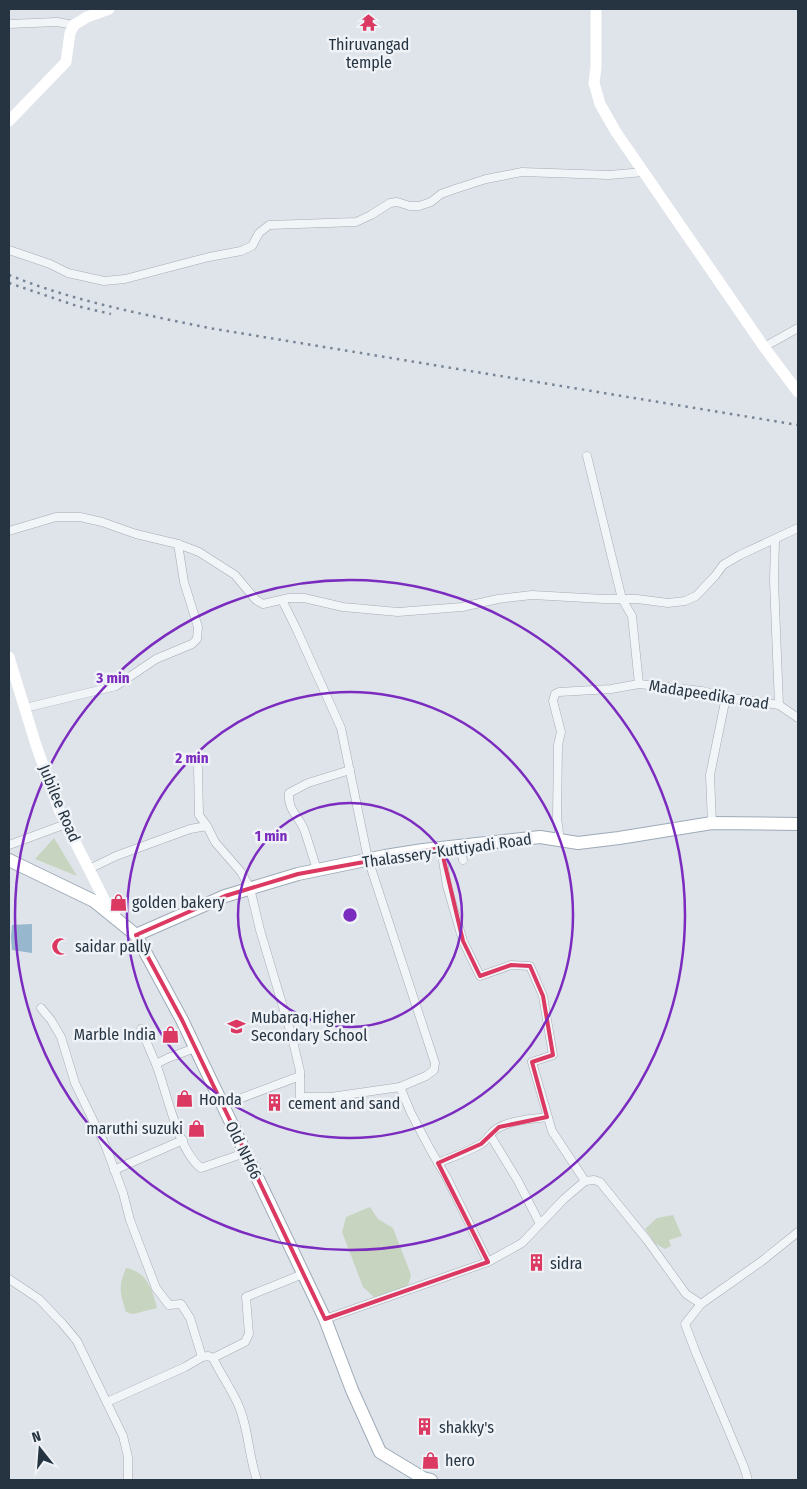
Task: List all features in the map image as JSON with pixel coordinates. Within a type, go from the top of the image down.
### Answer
[{"type":"main road","name":"Thalassery-Kuttiyadi Road","points":[[136,935],[225,896],[317,870],[368,859],[441,848],[540,837],[578,843],[712,823],[798,824]]},
{"type":"main road","name":"Old NH66","points":[[9,860],[94,901],[136,935],[195,1048],[325,1319],[352,1390],[380,1452],[426,1479]]},
{"type":"street","points":[[9,24],[57,22],[74,24],[109,9]]},
{"type":"street","points":[[596,9],[596,67],[594,83],[600,104],[616,132],[764,347],[798,392]]},
{"type":"street","points":[[9,121],[66,62],[70,33],[74,24]]},
{"type":"street","points":[[9,250],[50,264],[68,273],[104,281],[125,279],[209,257],[241,251],[252,246],[259,233],[269,225],[356,222],[372,215],[390,203],[397,202],[410,206],[419,206],[431,202],[441,194],[486,179],[522,172],[609,175],[644,172]]},
{"type":"street","points":[[764,347],[798,328]]},
{"type":"street","points":[[587,456],[622,599],[632,616],[639,684]]},
{"type":"street","points":[[9,531],[56,517],[80,517],[102,522],[136,534],[178,544],[199,552],[235,575],[256,600],[264,604],[289,598],[304,598],[342,607],[398,612],[462,607],[498,599],[532,595],[637,599],[668,603],[686,601],[696,596],[708,585],[723,565],[798,528]]},
{"type":"street","points":[[775,540],[774,581],[780,705]]},
{"type":"street","points":[[25,708],[116,686],[156,659],[192,644],[197,639],[198,627],[184,582],[178,544]]},
{"type":"street","points":[[198,768],[199,815],[215,842],[241,872],[250,888],[260,930],[292,1037],[300,1076],[300,1097],[332,1097],[400,1087],[426,1076],[434,1070],[435,1063],[368,859],[341,728],[282,600]]},
{"type":"street","name":"Jubilee Road","points":[[9,657],[59,810],[106,903],[136,935]]},
{"type":"street","name":"Madapeedika road","points":[[560,840],[557,818],[558,745],[561,732],[553,701],[555,694],[559,692],[611,689],[639,684],[702,691],[726,697],[780,705],[798,718]]},
{"type":"street","points":[[712,823],[710,775],[726,697]]},
{"type":"street","points":[[317,870],[304,829],[290,807],[289,793],[308,783],[350,770]]},
{"type":"street","points":[[9,845],[66,824]]},
{"type":"street","points":[[89,869],[124,853],[190,829],[206,826]]},
{"type":"street","points":[[460,846],[463,860]]},
{"type":"street","points":[[441,848],[447,886],[463,940],[480,976],[511,965],[530,966],[543,996],[553,1055],[532,1062],[547,1117],[555,1137],[585,1181]]},
{"type":"street","points":[[41,1008],[61,1037],[74,1083],[106,1147],[123,1193],[138,1243],[156,1288],[169,1305],[181,1304],[190,1318],[202,1357]]},
{"type":"street","points":[[142,1029],[182,1140],[193,1162],[202,1168],[236,1156],[244,1150]]},
{"type":"street","points":[[156,1064],[195,1048]]},
{"type":"street","points":[[222,1105],[300,1076]]},
{"type":"street","points":[[400,1087],[411,1113],[488,1262]]},
{"type":"street","points":[[438,1163],[481,1144],[499,1127],[547,1117]]},
{"type":"street","points":[[490,1135],[518,1181],[540,1224]]},
{"type":"street","points":[[114,1170],[182,1140]]},
{"type":"street","points":[[325,1319],[488,1262],[522,1243],[564,1199],[585,1181],[594,1180],[604,1186],[647,1240],[686,1294],[701,1304]]},
{"type":"street","points":[[748,1480],[685,1324],[701,1304],[762,1261],[798,1232]]},
{"type":"street","points":[[213,1358],[245,1342],[249,1334],[246,1297],[303,1274]]},
{"type":"street","points":[[9,1279],[39,1299],[62,1322],[77,1342],[124,1436],[128,1456],[128,1480]]},
{"type":"street","points":[[107,1402],[185,1367],[202,1357],[208,1356],[213,1358],[237,1402],[248,1434],[252,1464],[257,1480]]},
{"type":"highlighted area","points":[[441,848],[463,941],[480,976],[511,965],[530,966],[543,996],[552,1040],[553,1055],[532,1062],[547,1117],[499,1127],[481,1144],[438,1163],[488,1262],[325,1319],[182,1020],[136,935],[225,896],[298,874]]},
{"type":"green space","points":[[54,838],[77,876],[35,859]]},
{"type":"green space","points":[[370,1207],[378,1219],[393,1228],[411,1275],[408,1286],[375,1298],[363,1287],[342,1232],[346,1217]]},
{"type":"green space","points":[[673,1215],[682,1236],[669,1240],[671,1246],[665,1249],[656,1244],[645,1229],[657,1218]]},
{"type":"green space","points":[[126,1268],[139,1273],[148,1282],[157,1308],[133,1314],[126,1312],[121,1290]]},
{"type":"water","points":[[32,924],[32,953],[12,950],[12,925]]},
{"type":"railway","points":[[9,275],[83,300],[209,328],[798,425]]},
{"type":"railway","points":[[9,283],[77,306],[111,314]]},
{"type":"place","name":"Thiruvangad temple","points":[[369,23]]},
{"type":"place","name":"golden bakery","points":[[118,902]]},
{"type":"place","name":"saidar pally","points":[[61,946]]},
{"type":"place","name":"Mubaraq Higher Secondary School","points":[[237,1026]]},
{"type":"place","name":"Marble India","points":[[170,1034]]},
{"type":"place","name":"Honda","points":[[185,1099]]},
{"type":"place","name":"cement and sand","points":[[274,1103]]},
{"type":"place","name":"maruthi suzuki","points":[[197,1128]]},
{"type":"place","name":"sidra","points":[[536,1263]]},
{"type":"place","name":"shakky's","points":[[425,1427]]},
{"type":"place","name":"hero","points":[[431,1460]]}]
